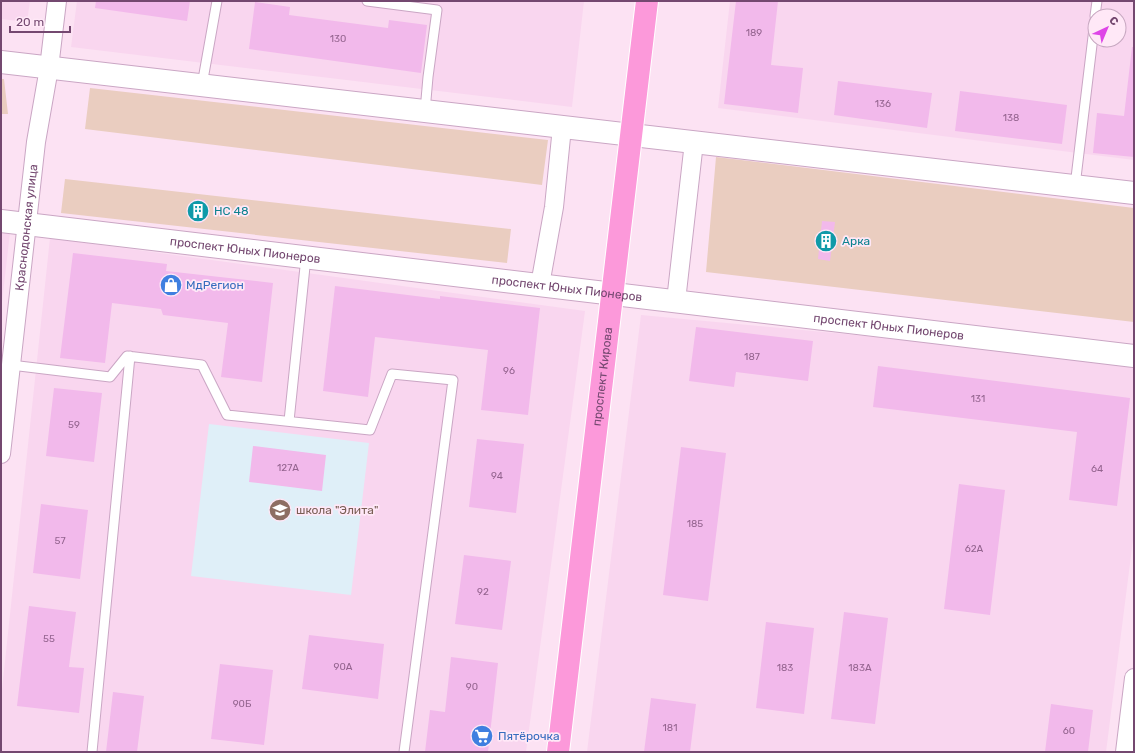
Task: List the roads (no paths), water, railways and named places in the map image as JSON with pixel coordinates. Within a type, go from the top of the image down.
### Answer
[{"type":"main road","name":"проспект Кирова","points":[[558,752],[646,1]]},
{"type":"street","name":"Краснодонская улица","points":[[1,454],[36,142],[49,68],[57,1]]},
{"type":"street","points":[[1,62],[1134,193]]},
{"type":"street","points":[[540,285],[554,207],[562,127]]},
{"type":"street","points":[[676,301],[694,142]]},
{"type":"street","name":"проспект Юных Пионеров","points":[[1,221],[1134,356]]},
{"type":"street","points":[[1125,752],[1134,678]]},
{"type":"lane","points":[[202,85],[217,1]]},
{"type":"lane","points":[[367,1],[437,10],[425,111]]},
{"type":"lane","points":[[1075,186],[1092,48]]},
{"type":"lane","points":[[289,421],[306,257]]},
{"type":"lane","points":[[11,365],[110,377],[127,356],[202,365],[228,415],[370,430],[392,374],[453,380],[404,752]]},
{"type":"lane","points":[[92,752],[130,356]]},
{"type":"place","name":"НС 48","points":[[198,211]]},
{"type":"place","name":"Арка","points":[[826,241]]},
{"type":"place","name":"МдРегион","points":[[171,285]]},
{"type":"place","name":"школа \"Элита\"","points":[[280,510]]},
{"type":"place","name":"Пятёрочка","points":[[482,736]]}]
